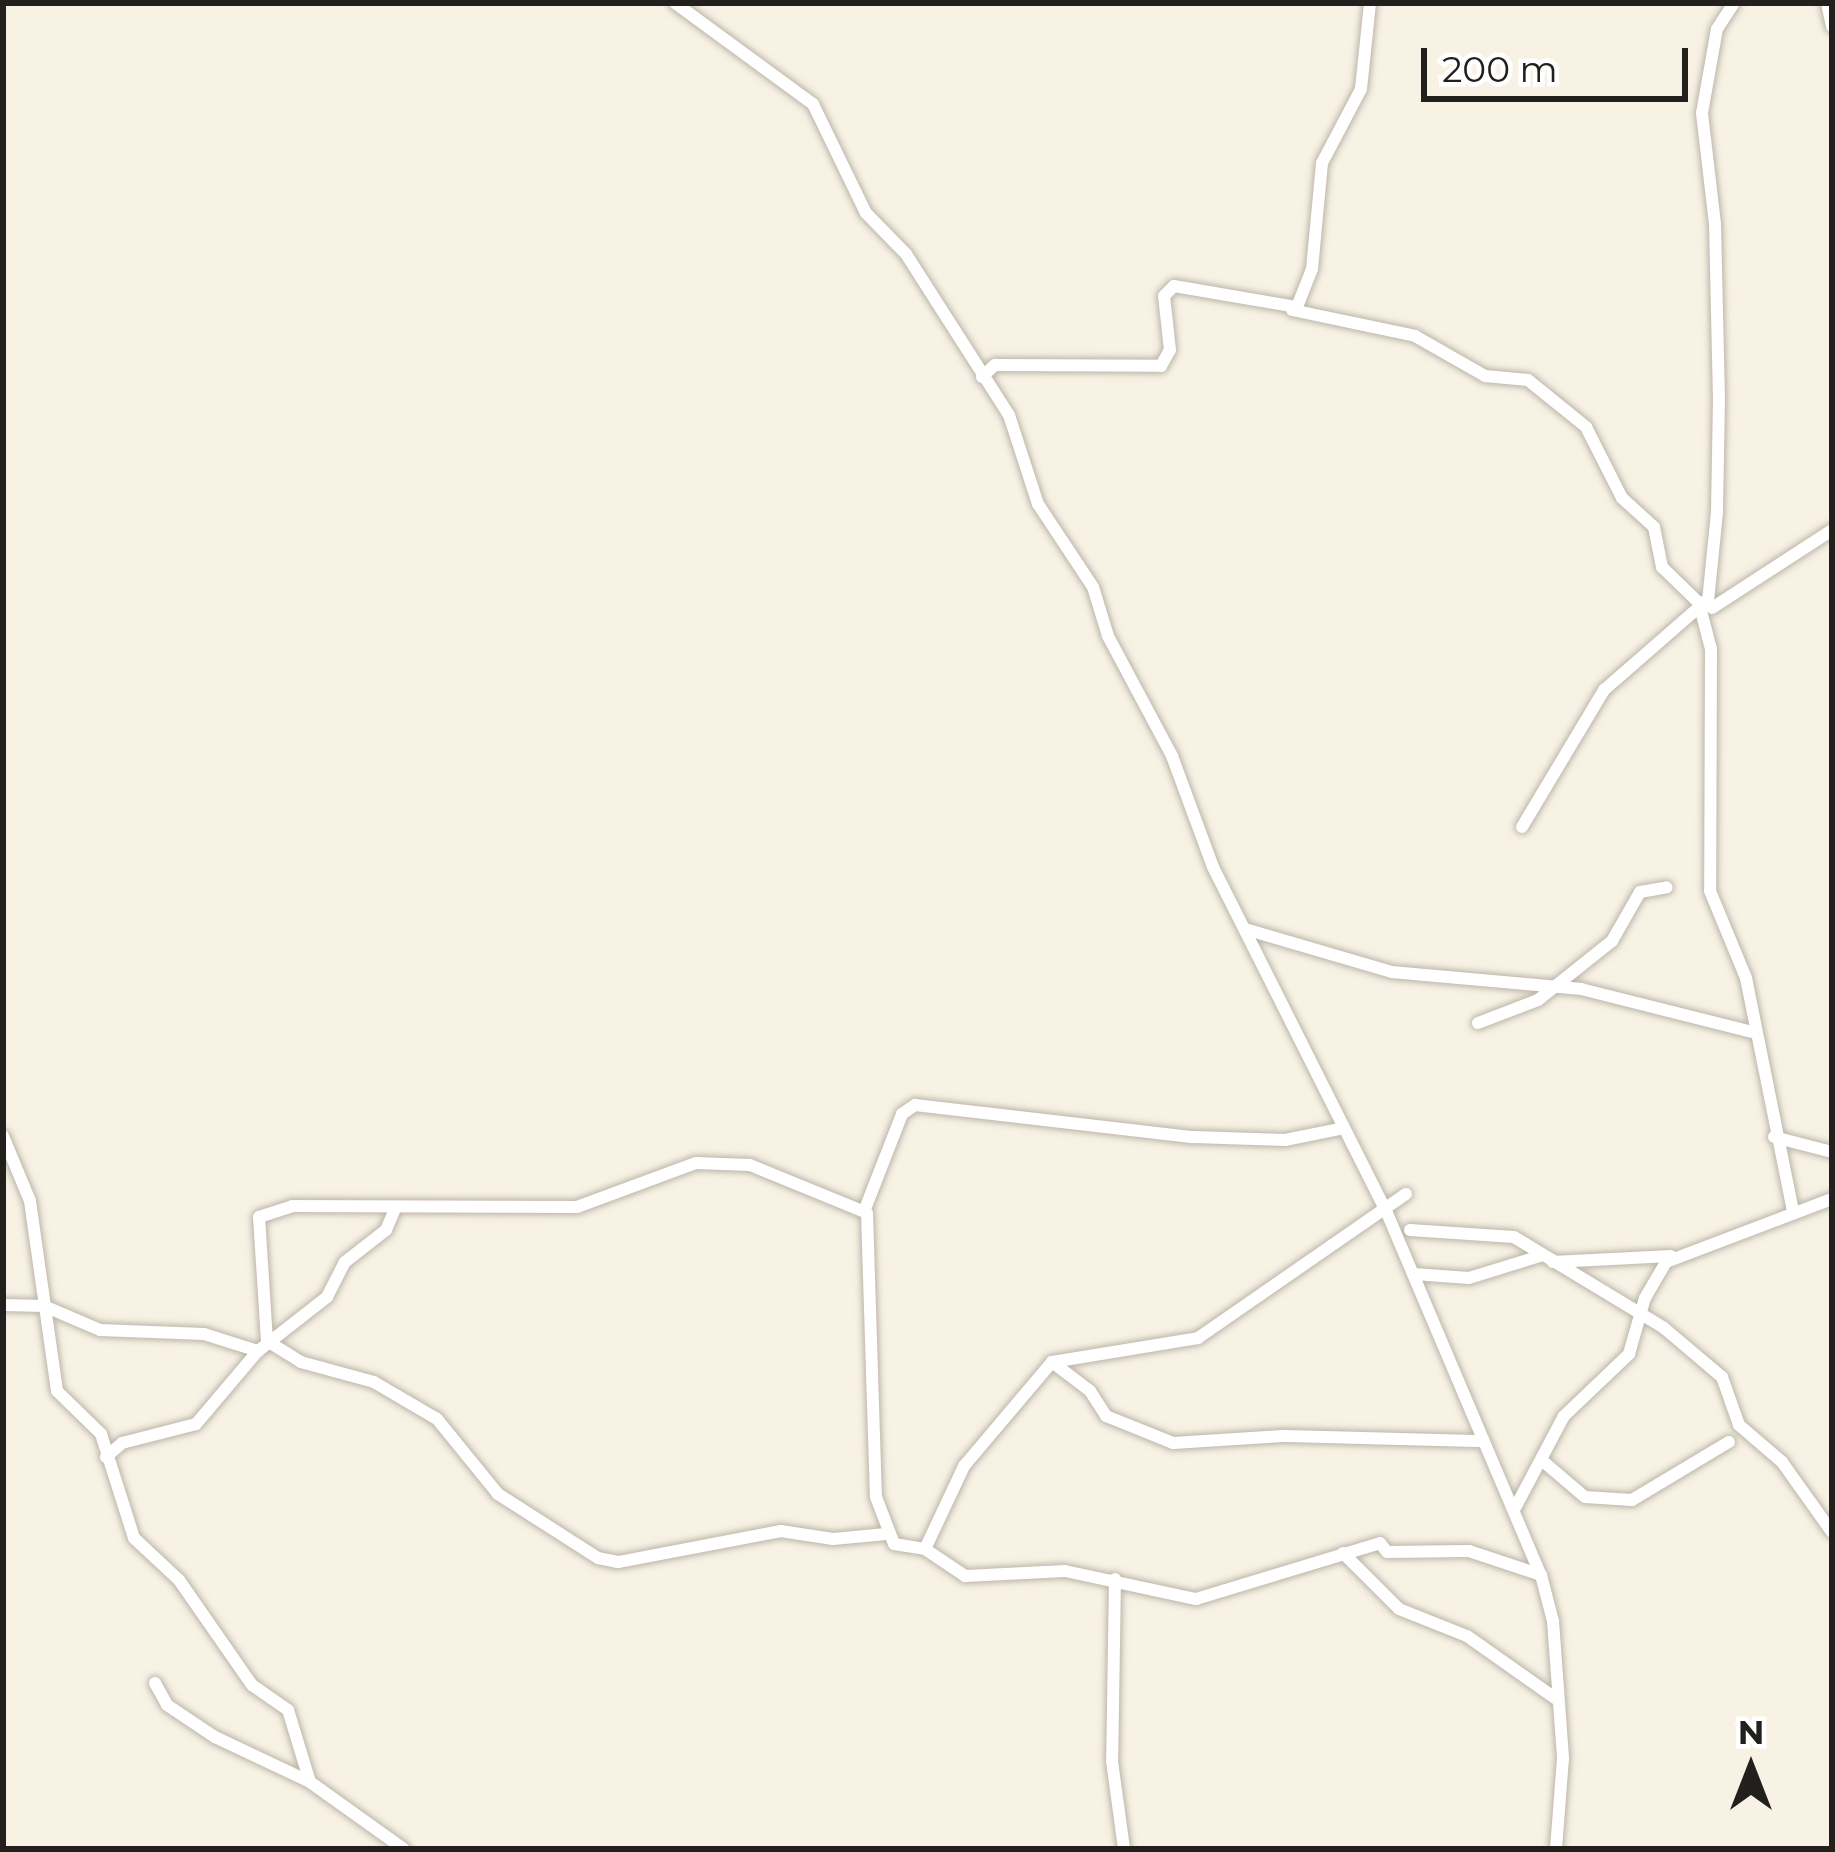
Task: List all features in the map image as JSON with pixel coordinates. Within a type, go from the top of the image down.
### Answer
[{"type":"street","points":[[675,3],[813,104],[866,213],[906,254],[1015,425],[1038,504],[1093,586],[1114,651],[1172,756],[1245,929],[1387,1213],[1479,1441],[1515,1508],[1541,1575],[1553,1621],[1563,1759],[1556,1849]]},
{"type":"street","points":[[1292,310],[1312,269],[1322,164],[1361,89],[1370,3]]},
{"type":"street","points":[[1733,3],[1717,29],[1702,113],[1715,224],[1719,400],[1704,607],[1711,649],[1710,891],[1746,978],[1774,1137],[1793,1212]]},
{"type":"street","points":[[1827,3],[1832,26]]},
{"type":"street","points":[[982,377],[995,365],[1161,367],[1171,350],[1164,296],[1174,286],[1415,336],[1468,370],[1528,380],[1586,427],[1622,498],[1654,527],[1662,567],[1704,607]]},
{"type":"street","points":[[1522,827],[1604,690],[1704,607],[1832,530]]},
{"type":"street","points":[[1478,1023],[1513,1014],[1554,987],[1612,941],[1640,892],[1666,887]]},
{"type":"street","points":[[1245,929],[1392,972],[1554,987],[1756,1033]]},
{"type":"street","points":[[1344,1128],[1285,1140],[915,1106],[902,1114],[865,1209],[868,1401],[886,1534],[894,1544],[925,1549],[965,1576],[1065,1571],[1196,1599],[1380,1543],[1387,1552],[1449,1549],[1541,1575]]},
{"type":"street","points":[[3,1136],[27,1185],[57,1391],[101,1434],[138,1544],[179,1580],[251,1684],[288,1709],[310,1782]]},
{"type":"street","points":[[1774,1137],[1832,1152]]},
{"type":"street","points":[[262,1347],[260,1214],[292,1206],[577,1207],[696,1163],[727,1163],[865,1209]]},
{"type":"street","points":[[925,1549],[964,1466],[1052,1362],[1203,1336],[1318,1251],[1387,1213],[1406,1194]]},
{"type":"street","points":[[1515,1508],[1545,1463],[1564,1417],[1629,1354],[1638,1316],[1659,1270],[1730,1234],[1760,1232],[1793,1212],[1832,1199]]},
{"type":"street","points":[[106,1457],[122,1443],[196,1424],[262,1347],[327,1297],[345,1262],[386,1229],[395,1207]]},
{"type":"street","points":[[1410,1230],[1514,1237],[1612,1292],[1722,1377],[1739,1425],[1782,1462],[1832,1532]]},
{"type":"street","points":[[1414,1274],[1469,1278],[1547,1259],[1680,1256]]},
{"type":"street","points":[[3,1305],[44,1306],[100,1330],[204,1334],[374,1382],[437,1419],[498,1494],[598,1558],[618,1562],[781,1531],[833,1539],[886,1534]]},
{"type":"street","points":[[1052,1362],[1090,1391],[1106,1416],[1173,1443],[1283,1436],[1479,1441]]},
{"type":"street","points":[[1545,1463],[1585,1497],[1632,1500],[1730,1442]]},
{"type":"street","points":[[1343,1553],[1399,1609],[1467,1636],[1555,1698]]},
{"type":"street","points":[[1115,1579],[1112,1761],[1124,1849]]},
{"type":"street","points":[[154,1683],[167,1705],[215,1737],[310,1782],[404,1849]]}]
